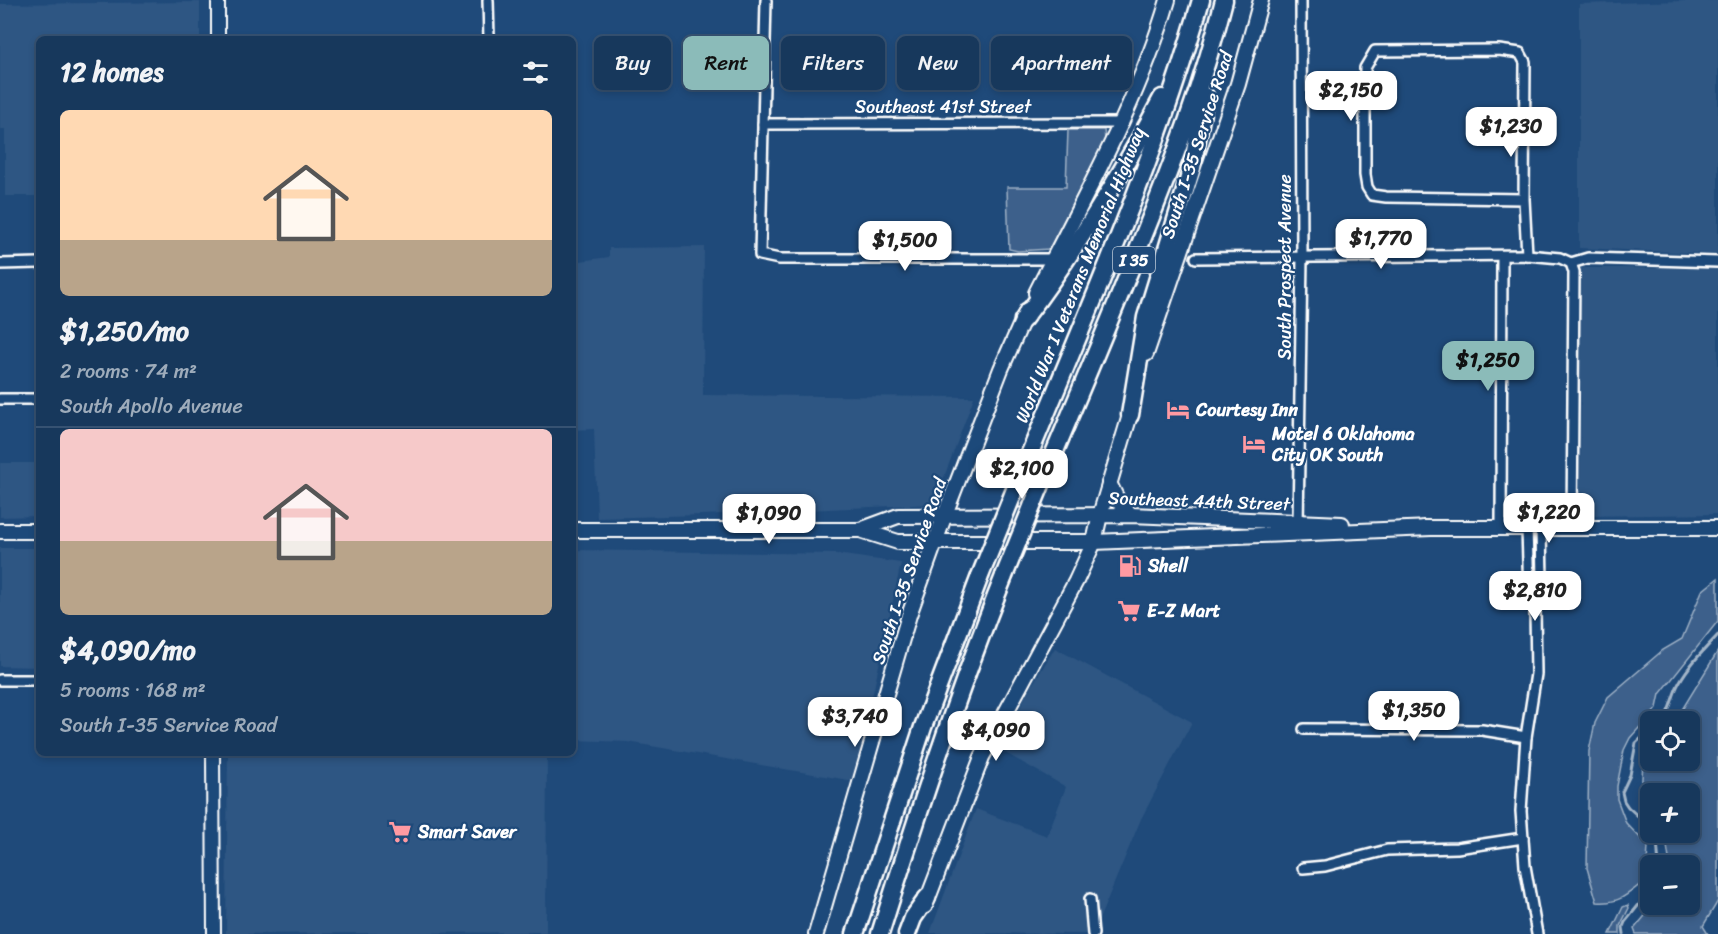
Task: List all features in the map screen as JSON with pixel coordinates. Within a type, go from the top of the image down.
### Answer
[{"type":"highway","name":"World War I Veterans Memorial Highway","points":[[855,934],[923,727],[980,576],[1154,147],[1201,0]]},
{"type":"highway","name":"I 35","points":[[880,934],[929,778],[978,641],[1160,197],[1196,98],[1224,0]]},
{"type":"highway","points":[[1130,415],[1146,317],[1192,168],[1216,33]]},
{"type":"highway","points":[[1023,320],[1057,276],[1117,181],[1185,54]]},
{"type":"highway","points":[[907,934],[913,918],[927,898]]},
{"type":"main road","name":"South I-35 Service Road","points":[[816,934],[909,615],[934,542],[1001,369],[1053,258],[1122,123],[1146,68],[1168,0]]},
{"type":"main road","name":"South I-35 Service Road","points":[[916,934],[927,898],[982,756],[1065,603],[1094,542],[1146,352],[1238,84],[1261,0]]},
{"type":"main road","points":[[1109,483],[1118,501],[1131,515]]},
{"type":"main road","name":"Southeast 44th Street","points":[[860,530],[898,516],[1100,515],[1131,515],[1298,529]]},
{"type":"main road","name":"Southeast 44th Street","points":[[576,530],[860,530],[898,542],[1094,542],[1298,529],[1718,528]]},
{"type":"main road","points":[[0,531],[36,531]]},
{"type":"main road","points":[[898,542],[912,548],[917,553],[924,572]]},
{"type":"street","points":[[218,0],[218,36]]},
{"type":"street","points":[[488,0],[489,36]]},
{"type":"street","points":[[766,0],[760,255],[790,259],[1053,258]]},
{"type":"street","name":"South Prospect Avenue","points":[[1298,529],[1302,257],[1301,0]]},
{"type":"street","points":[[1524,199],[1372,195],[1367,187],[1365,175],[1365,68],[1376,51],[1499,50],[1520,53],[1525,62],[1524,199],[1527,255]]},
{"type":"street","name":"Southeast 41st Street","points":[[763,124],[1122,123]]},
{"type":"street","points":[[1196,258],[1527,255],[1560,258],[1570,263],[1574,272],[1572,528]]},
{"type":"street","points":[[1501,528],[1502,256]]},
{"type":"street","points":[[1570,263],[1588,258],[1718,262]]},
{"type":"street","points":[[0,264],[36,263]]},
{"type":"street","points":[[0,399],[36,399]]},
{"type":"street","points":[[1527,528],[1529,596],[1535,609]]},
{"type":"street","points":[[1537,934],[1525,866],[1521,811],[1526,737],[1536,674],[1535,609],[1542,581],[1541,528]]},
{"type":"street","points":[[0,680],[36,680]]},
{"type":"street","points":[[1304,729],[1482,730],[1526,737]]},
{"type":"street","points":[[213,756],[214,934]]},
{"type":"street","points":[[1303,868],[1325,866],[1387,850],[1457,848],[1523,838]]},
{"type":"street","points":[[1090,899],[1092,934]]},
{"type":"shaded area","points":[[1718,0],[1718,254],[1579,248],[1579,4]]},
{"type":"shaded area","points":[[200,2],[200,36],[36,36],[36,196],[5,196],[5,129],[0,129],[0,4]]},
{"type":"shaded area","points":[[1068,130],[1104,130],[1105,140],[1049,249],[1018,251],[1009,249],[1007,187],[1066,187]]},
{"type":"shaded area","points":[[704,247],[703,395],[974,397],[934,504],[597,518],[594,429],[576,430],[576,262],[609,257],[609,248]]},
{"type":"shaded area","points":[[1581,268],[1718,268],[1718,514],[1580,516]]},
{"type":"shaded area","points":[[0,463],[36,463],[36,516],[0,517]]},
{"type":"shaded area","points":[[0,548],[36,548],[36,667],[0,666]]},
{"type":"shaded area","points":[[576,550],[836,554],[901,563],[854,781],[628,742],[576,740]]},
{"type":"shaded area","points":[[1718,578],[1718,621],[1660,694],[1657,708],[1654,711],[1640,711],[1640,727],[1630,738],[1624,750],[1617,786],[1617,799],[1626,823],[1640,838],[1640,843],[1645,843],[1648,846],[1647,855],[1640,855],[1640,885],[1618,899],[1597,902],[1587,868],[1589,751],[1595,723],[1608,697],[1663,650],[1682,639],[1702,591]]},
{"type":"shaded area","points":[[1055,648],[1192,722],[1141,819],[1093,934],[930,933],[976,809],[1047,836],[1066,787],[1000,750],[1026,695]]},
{"type":"shaded area","points":[[1718,651],[1718,901],[1703,926],[1708,934],[1636,934],[1634,929],[1646,915],[1700,915],[1700,855],[1668,855],[1667,843],[1700,843],[1700,783],[1642,783],[1642,771],[1700,771],[1700,711],[1681,711]]},
{"type":"shaded area","points":[[228,756],[547,756],[546,932],[226,934]]},
{"type":"shaded area","points":[[1628,905],[1629,908],[1620,926],[1620,934],[1610,934],[1623,907]]},
{"type":"waterway","points":[[1668,711],[1683,676],[1718,635]]},
{"type":"waterway","points":[[1640,739],[1636,743],[1630,775],[1622,792],[1628,807],[1640,818]]},
{"type":"waterway","points":[[1657,843],[1658,855]]},
{"type":"waterway","points":[[1624,934],[1625,922],[1640,903]]},
{"type":"place","name":"Courtesy Inn","points":[[1178,410]]},
{"type":"place","name":"Motel 6 Oklahoma City OK South","points":[[1254,444]]},
{"type":"place","name":"Shell","points":[[1130,566]]},
{"type":"place","name":"E-Z Mart","points":[[1129,611]]},
{"type":"place","name":"Smart Saver","points":[[400,832]]}]
